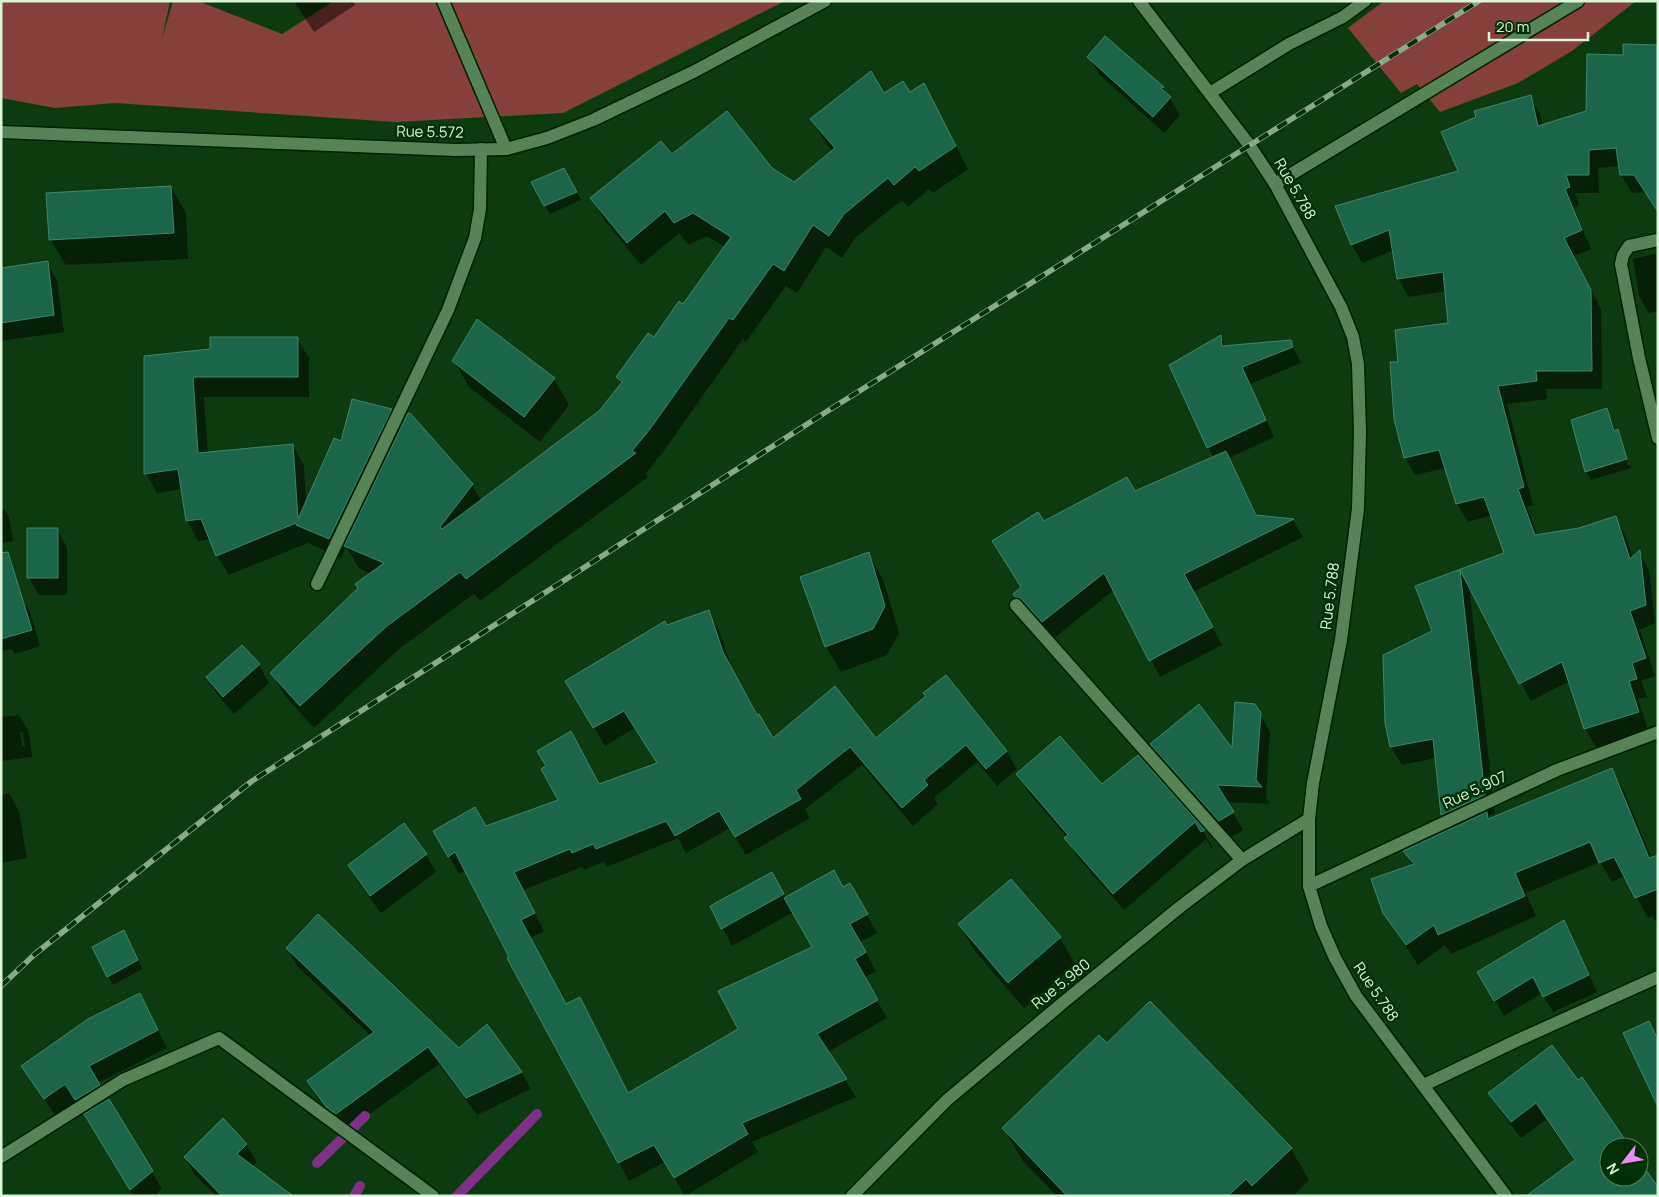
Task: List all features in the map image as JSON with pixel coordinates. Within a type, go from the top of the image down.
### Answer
[{"type":"street","points":[[443,1],[506,149]]},
{"type":"street","name":"Rue 5.572","points":[[1,132],[456,150],[506,149],[547,138],[593,120],[695,71],[825,1]]},
{"type":"street","name":"Rue 5.788","points":[[1139,1],[1250,146],[1275,184],[1341,307],[1353,336],[1358,364],[1360,432],[1358,509],[1341,640],[1309,819],[1309,886],[1321,926],[1335,958],[1356,996],[1506,1196]]},
{"type":"street","points":[[1210,93],[1289,44],[1343,17],[1365,1]]},
{"type":"street","points":[[1275,184],[1578,1]]},
{"type":"street","points":[[317,584],[448,310],[475,238],[480,209],[482,149]]},
{"type":"street","points":[[1658,240],[1629,246],[1623,255],[1621,264],[1639,358],[1658,438]]},
{"type":"street","points":[[1016,605],[1242,860]]},
{"type":"street","name":"Rue 5.907","points":[[1309,886],[1557,770],[1658,732]]},
{"type":"street","name":"Rue 5.980","points":[[852,1196],[947,1100],[1180,907],[1242,860],[1309,819]]},
{"type":"street","points":[[1424,1085],[1658,977]]},
{"type":"street","points":[[1,1157],[122,1080],[219,1038],[433,1196]]},
{"type":"shaded area","points":[[1,1],[170,1],[162,39],[173,1],[198,1],[282,34],[334,1],[785,1],[563,113],[396,122],[115,103],[55,108],[1,98]]},
{"type":"shaded area","points":[[1384,1],[1636,1],[1572,51],[1518,83],[1440,112],[1417,84],[1401,93],[1348,28]]},
{"type":"building","points":[[1105,36],[1164,87],[1161,88],[1171,97],[1153,117],[1087,57]]},
{"type":"building","points":[[1623,44],[1658,45],[1658,212],[1634,175],[1620,175],[1616,148],[1589,150],[1589,175],[1566,175],[1570,187],[1565,189],[1582,230],[1564,238],[1591,290],[1592,371],[1536,371],[1537,381],[1498,386],[1524,487],[1518,489],[1535,535],[1579,528],[1616,516],[1630,559],[1640,550],[1646,605],[1630,611],[1646,658],[1632,663],[1637,679],[1629,681],[1639,712],[1584,729],[1562,662],[1519,684],[1460,570],[1485,795],[1441,815],[1433,739],[1390,747],[1385,723],[1383,655],[1432,631],[1415,586],[1504,553],[1484,497],[1456,504],[1439,450],[1404,458],[1394,419],[1390,362],[1398,362],[1395,330],[1448,323],[1443,272],[1397,279],[1389,230],[1351,245],[1335,206],[1458,171],[1441,132],[1476,117],[1474,111],[1531,95],[1538,126],[1586,111],[1587,54],[1623,55]]},
{"type":"building","points":[[871,71],[884,93],[903,81],[910,92],[924,83],[956,146],[919,171],[915,167],[894,185],[888,178],[844,214],[829,236],[813,225],[784,271],[773,264],[733,320],[729,318],[650,429],[632,451],[636,453],[466,579],[460,572],[387,626],[300,706],[270,673],[358,588],[355,584],[384,563],[344,546],[408,413],[473,484],[440,527],[442,529],[599,411],[622,382],[616,377],[648,333],[654,337],[679,301],[683,304],[731,237],[693,213],[674,223],[665,211],[627,243],[590,198],[661,141],[672,154],[727,111],[772,168],[794,182],[835,148],[810,119]]},
{"type":"building","points":[[564,168],[577,192],[544,206],[531,182]]},
{"type":"building","points":[[171,186],[174,233],[49,240],[46,193]]},
{"type":"building","points":[[48,261],[54,315],[1,323],[1,268]]},
{"type":"building","points":[[477,319],[555,378],[524,417],[452,361]]},
{"type":"building","points":[[1221,335],[1222,346],[1291,340],[1293,347],[1242,367],[1266,420],[1207,448],[1169,365]]},
{"type":"building","points":[[210,337],[298,337],[298,377],[193,377],[198,453],[293,444],[298,519],[334,438],[341,441],[352,399],[392,409],[329,539],[296,525],[296,523],[216,556],[201,519],[186,521],[178,469],[144,474],[144,356],[210,349]]},
{"type":"building","points":[[1607,408],[1614,431],[1618,429],[1627,459],[1585,472],[1571,420]]},
{"type":"building","points":[[1226,451],[1256,515],[1294,519],[1184,574],[1213,627],[1149,661],[1104,573],[1042,622],[1022,600],[1015,597],[1013,594],[1021,587],[992,541],[1038,512],[1044,521],[1127,477],[1135,491]]},
{"type":"building","points":[[27,528],[58,528],[58,578],[27,578]]},
{"type":"building","points":[[8,552],[32,630],[1,639],[1,553]]},
{"type":"building","points":[[869,552],[885,606],[873,629],[825,647],[800,577]]},
{"type":"building","points":[[709,610],[723,652],[757,715],[759,714],[773,738],[835,686],[876,738],[926,696],[923,693],[946,675],[1007,751],[986,769],[966,745],[924,780],[928,785],[902,808],[850,747],[796,790],[801,799],[735,837],[719,811],[675,836],[666,821],[596,849],[593,844],[572,853],[570,849],[514,872],[535,913],[521,920],[566,1004],[580,997],[628,1093],[738,1029],[718,991],[812,947],[784,898],[834,870],[843,887],[850,883],[868,914],[850,924],[866,952],[855,959],[878,1000],[817,1034],[847,1079],[742,1123],[748,1134],[674,1178],[654,1145],[618,1163],[507,958],[509,957],[455,852],[448,857],[433,831],[475,807],[486,826],[558,800],[541,769],[546,766],[537,751],[571,731],[599,784],[657,763],[624,711],[593,728],[565,681],[665,621],[667,625]]},
{"type":"building","points":[[242,645],[260,664],[223,697],[206,677]]},
{"type":"building","points":[[1235,702],[1255,704],[1261,713],[1256,780],[1262,787],[1217,785],[1234,812],[1219,821],[1150,744],[1199,704],[1232,748]]},
{"type":"building","points":[[1060,736],[1102,784],[1138,755],[1205,830],[1201,832],[1195,822],[1113,894],[1064,838],[1068,835],[1016,774]]},
{"type":"building","points":[[1612,768],[1649,858],[1658,855],[1658,889],[1635,898],[1614,857],[1599,863],[1590,842],[1515,873],[1525,896],[1438,935],[1434,925],[1406,945],[1383,913],[1371,879],[1414,864],[1403,851],[1487,812],[1488,819]]},
{"type":"building","points":[[404,823],[427,854],[370,896],[348,865]]},
{"type":"building","points":[[772,872],[784,894],[721,929],[710,906]]},
{"type":"building","points":[[1011,879],[1061,937],[1008,983],[958,924]]},
{"type":"building","points":[[318,914],[459,1048],[487,1024],[522,1072],[466,1098],[428,1047],[336,1114],[326,1107],[307,1081],[374,1032],[286,948]]},
{"type":"building","points":[[1564,920],[1589,975],[1543,997],[1533,977],[1494,1001],[1477,972]]},
{"type":"building","points":[[124,930],[138,960],[107,977],[92,947]]},
{"type":"building","points":[[140,993],[158,1030],[89,1066],[100,1085],[75,1100],[65,1084],[44,1099],[21,1066],[88,1019]]},
{"type":"building","points":[[1150,1001],[1292,1148],[1252,1186],[1246,1179],[1228,1196],[1067,1196],[1002,1128],[1099,1035],[1107,1043]]},
{"type":"building","points":[[1649,1021],[1658,1040],[1658,1107],[1623,1033]]},
{"type":"building","points":[[1552,1045],[1578,1080],[1582,1077],[1623,1137],[1599,1137],[1599,1187],[1649,1187],[1649,1174],[1658,1187],[1658,1196],[1526,1196],[1575,1160],[1536,1103],[1511,1122],[1488,1093]]},
{"type":"building","points":[[109,1099],[153,1171],[130,1190],[84,1114]]},
{"type":"building","points":[[223,1118],[247,1144],[237,1154],[293,1196],[222,1196],[184,1157]]},
{"type":"waterway","points":[[457,1196],[537,1114]]},
{"type":"waterway","points":[[317,1163],[365,1116]]},
{"type":"waterway","points":[[354,1196],[360,1186]]},
{"type":"railway","points":[[1,986],[35,954],[252,781],[826,412],[1479,1]]}]
